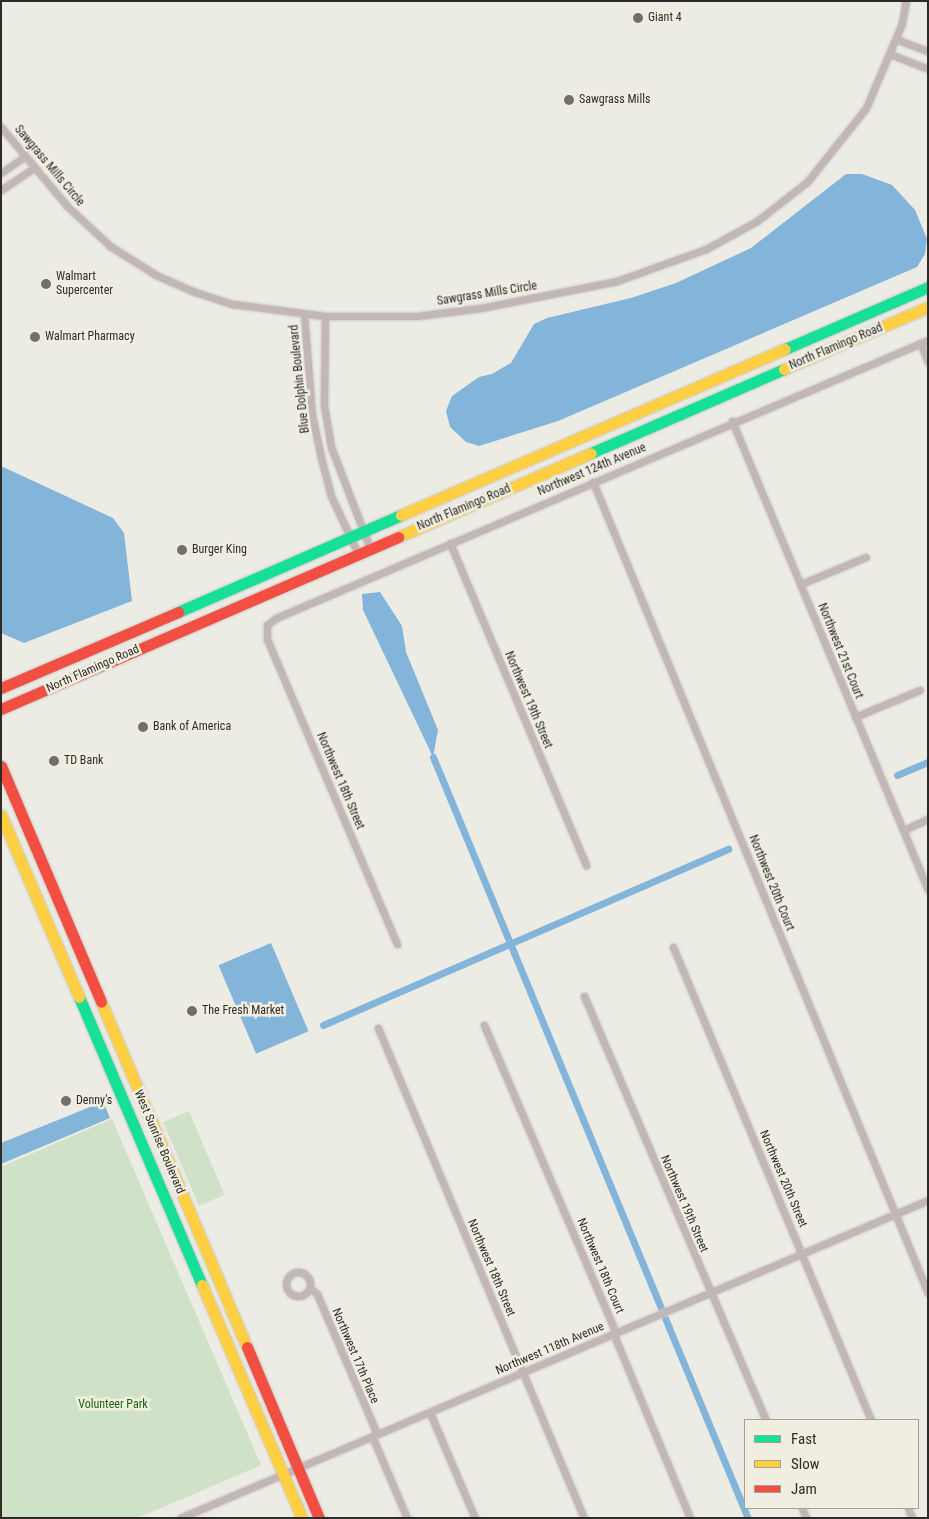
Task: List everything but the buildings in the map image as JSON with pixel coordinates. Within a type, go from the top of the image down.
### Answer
[{"type":"highway","name":"North Flamingo Road","points":[[1,688],[928,287]]},
{"type":"highway","name":"North Flamingo Road","points":[[1,709],[928,307]]},
{"type":"highway","name":"West Sunrise Boulevard","points":[[1,766],[319,1518]]},
{"type":"highway","name":"West Sunrise Boulevard","points":[[1,815],[302,1518]]},
{"type":"street","name":"Sawgrass Mills Circle","points":[[1,126],[66,206],[100,237],[156,275],[233,304],[304,314],[325,316],[417,316],[480,308],[594,288],[706,249],[758,221],[807,182],[866,108],[896,39],[906,1]]},
{"type":"street","points":[[896,39],[928,51]]},
{"type":"street","points":[[890,54],[928,69]]},
{"type":"street","points":[[1,173],[25,156]]},
{"type":"street","points":[[1,190],[34,168]]},
{"type":"street","name":"Blue Dolphin Boulevard","points":[[304,314],[312,415],[320,454],[331,496],[358,554]]},
{"type":"street","name":"Blue Dolphin Boulevard","points":[[325,316],[324,405],[331,447],[370,548]]},
{"type":"street","name":"Northwest 124th Avenue","points":[[267,626],[276,618],[928,340]]},
{"type":"street","points":[[920,343],[928,362]]},
{"type":"street","name":"Northwest 21st Court","points":[[732,422],[928,890]]},
{"type":"street","name":"Northwest 20th Court","points":[[593,482],[928,1293]]},
{"type":"street","name":"Northwest 19th Street","points":[[450,543],[586,865]]},
{"type":"street","points":[[801,584],[866,557]]},
{"type":"street","name":"Northwest 18th Street","points":[[267,626],[267,639],[397,944]]},
{"type":"street","points":[[855,717],[920,690]]},
{"type":"street","points":[[904,830],[928,819]]},
{"type":"street","name":"Northwest 20th Street","points":[[673,947],[872,1419]]},
{"type":"street","name":"Northwest 19th Street","points":[[584,996],[766,1419]]},
{"type":"street","name":"Northwest 18th Court","points":[[484,1025],[615,1334],[690,1518]]},
{"type":"street","name":"Northwest 18th Street","points":[[378,1028],[584,1518]]},
{"type":"street","name":"Northwest 118th Avenue","points":[[180,1518],[928,1200]]},
{"type":"street","name":"Northwest 17th Place","points":[[310,1288],[316,1294],[406,1518]]},
{"type":"street","points":[[430,1413],[475,1518]]},
{"type":"green space","points":[[189,1111],[225,1195],[199,1206],[163,1122]]},
{"type":"green space","name":"Volunteer Park","points":[[112,1119],[261,1465],[138,1518],[1,1518],[1,1167]]},
{"type":"water","points":[[846,174],[862,174],[892,185],[915,210],[927,239],[925,254],[917,267],[558,421],[479,446],[466,442],[450,427],[446,411],[452,396],[479,377],[492,374],[511,363],[534,324],[547,318],[631,298],[676,283],[751,248]]},
{"type":"water","points":[[1,466],[113,518],[124,533],[132,601],[24,643],[1,633]]},
{"type":"water","points":[[380,592],[402,626],[406,652],[438,730],[433,757],[363,610],[362,594]]},
{"type":"water","points":[[271,943],[309,1031],[256,1054],[219,965]]},
{"type":"water","points":[[100,1103],[105,1106],[110,1118],[1,1164],[1,1143]]},
{"type":"waterway","points":[[433,757],[661,1308]]},
{"type":"waterway","points":[[897,775],[928,762]]},
{"type":"waterway","points":[[323,1025],[728,849]]},
{"type":"waterway","points":[[665,1318],[744,1508]]},
{"type":"waterway","points":[[744,1509],[748,1518]]},
{"type":"traffic: fast","points":[[785,349],[928,287]]},
{"type":"traffic: fast","points":[[591,453],[784,369]]},
{"type":"traffic: fast","points":[[178,612],[401,515]]},
{"type":"traffic: fast","points":[[79,997],[202,1285]]},
{"type":"traffic: slow","points":[[784,369],[928,307]]},
{"type":"traffic: slow","points":[[401,515],[785,349]]},
{"type":"traffic: slow","points":[[398,537],[591,453]]},
{"type":"traffic: slow","points":[[1,815],[79,997]]},
{"type":"traffic: slow","points":[[101,1002],[247,1347]]},
{"type":"traffic: slow","points":[[202,1285],[302,1518]]},
{"type":"traffic: jam","points":[[1,709],[398,537]]},
{"type":"traffic: jam","points":[[1,688],[178,612]]},
{"type":"traffic: jam","points":[[1,766],[101,1002]]},
{"type":"traffic: jam","points":[[247,1347],[319,1518]]},
{"type":"place","name":"Giant 4","points":[[638,18]]},
{"type":"place","name":"Sawgrass Mills","points":[[569,100]]},
{"type":"place","name":"Walmart Supercenter","points":[[46,284]]},
{"type":"place","name":"Walmart Pharmacy","points":[[35,337]]},
{"type":"place","name":"Burger King","points":[[182,550]]},
{"type":"place","name":"Bank of America","points":[[143,727]]},
{"type":"place","name":"TD Bank","points":[[54,761]]},
{"type":"place","name":"The Fresh Market","points":[[192,1011]]},
{"type":"place","name":"Denny's","points":[[66,1101]]}]
